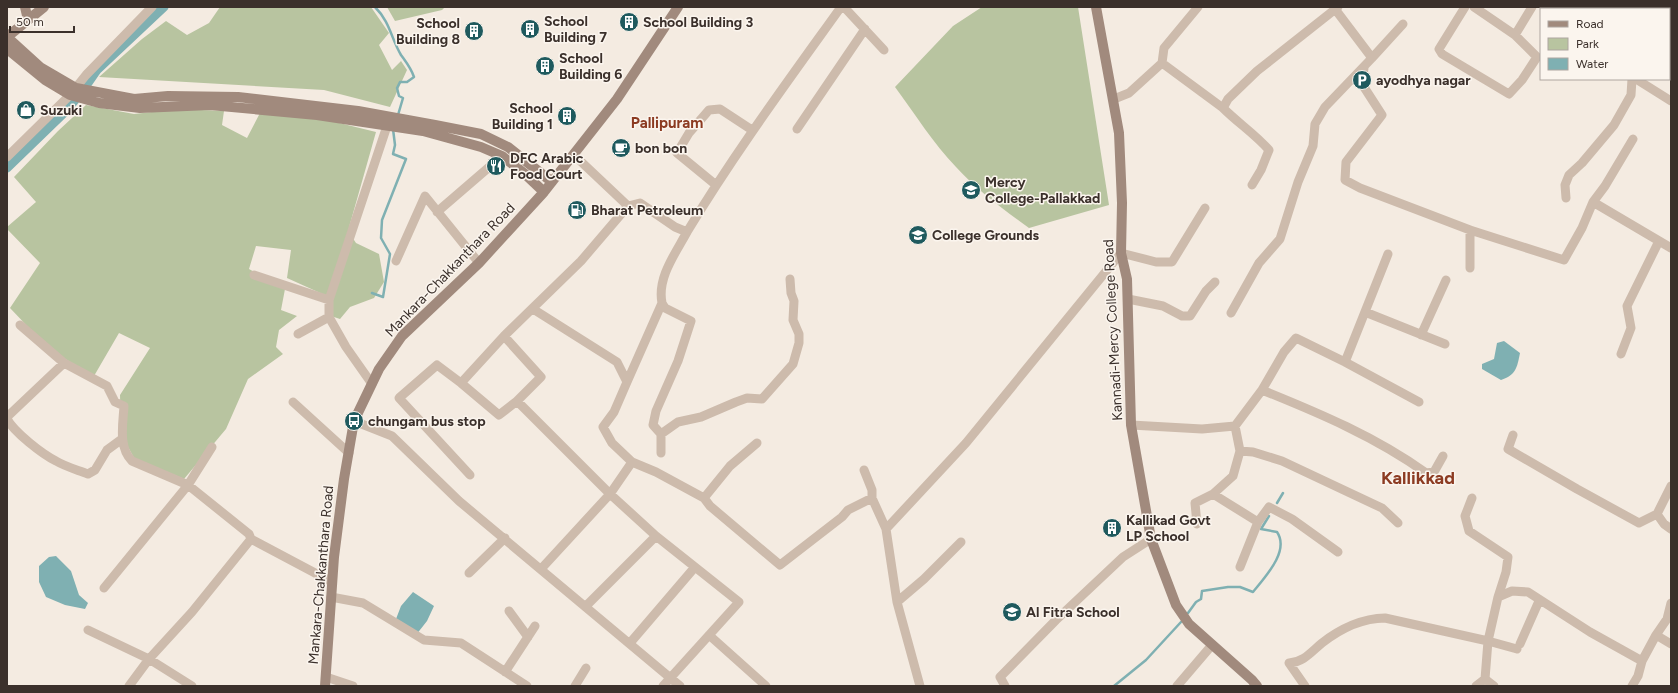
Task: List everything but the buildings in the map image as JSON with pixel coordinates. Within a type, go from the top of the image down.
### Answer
[{"type":"main road","points":[[25,7],[28,20]]},
{"type":"main road","points":[[44,7],[7,37],[40,67],[73,92],[134,99],[168,96],[238,96],[350,110],[435,124],[481,134],[508,147],[552,182]]},
{"type":"main road","name":"Mankara-Chakkanthara Road","points":[[326,681],[334,557],[348,453],[354,422],[379,369],[402,336],[479,263],[544,192],[574,156],[617,99],[678,7]]},
{"type":"main road","name":"Kannadi-Mercy College Road","points":[[1096,7],[1114,99],[1120,148],[1122,203],[1121,253],[1127,279],[1132,425],[1152,539],[1176,605],[1189,624],[1252,684]]},
{"type":"main road","points":[[7,49],[45,80],[99,103],[140,108],[210,105],[317,115],[422,131],[481,147],[502,156],[525,174],[544,192]]},
{"type":"street","points":[[7,157],[73,92],[152,7]]},
{"type":"street","points":[[661,453],[661,434],[653,425],[656,411],[678,361],[691,321],[665,308],[662,303],[660,292],[666,271],[687,232],[752,130],[843,7],[884,50]]},
{"type":"street","points":[[1114,99],[1129,93],[1162,63],[1164,48],[1198,7]]},
{"type":"street","points":[[1465,7],[1439,49],[1442,54],[1509,94],[1522,80],[1537,57],[1515,35],[1474,7]]},
{"type":"street","points":[[1515,35],[1532,7]]},
{"type":"street","points":[[1223,108],[1228,99],[1257,71],[1336,8],[1372,58]]},
{"type":"street","points":[[1231,313],[1259,263],[1280,239],[1298,182],[1313,146],[1315,124],[1325,107],[1364,68],[1403,24]]},
{"type":"street","points":[[797,129],[865,29]]},
{"type":"street","points":[[1162,63],[1223,108],[1242,126],[1254,133],[1269,150],[1261,170],[1252,185]]},
{"type":"street","points":[[1364,68],[1362,84],[1382,115],[1346,162],[1345,180],[1360,188],[1470,230],[1564,260],[1582,228],[1593,202],[1606,186],[1633,139]]},
{"type":"street","points":[[1566,198],[1564,185],[1569,175],[1582,163],[1614,125],[1631,95],[1632,80]]},
{"type":"street","points":[[1638,80],[1671,101]]},
{"type":"street","points":[[716,185],[677,153],[689,133],[709,110],[720,109],[752,130]]},
{"type":"street","points":[[372,384],[346,347],[330,317],[329,300],[387,126]]},
{"type":"street","points":[[437,212],[502,156]]},
{"type":"street","points":[[574,156],[628,206]]},
{"type":"street","points":[[396,261],[425,196],[479,263]]},
{"type":"street","points":[[1593,202],[1671,248]]},
{"type":"street","points":[[461,383],[504,336],[581,261],[628,206],[640,203],[675,227],[687,232]]},
{"type":"street","points":[[886,530],[966,443],[1121,253],[1156,262],[1172,262],[1205,208]]},
{"type":"street","points":[[1470,230],[1470,268]]},
{"type":"street","points":[[1621,354],[1631,328],[1627,306],[1659,241]]},
{"type":"street","points":[[1346,362],[1388,254]]},
{"type":"street","points":[[254,275],[329,300]]},
{"type":"street","points":[[661,434],[678,422],[701,417],[747,398],[762,399],[793,364],[799,343],[799,334],[793,320],[794,301],[791,293],[790,279]]},
{"type":"street","points":[[1421,334],[1446,280]]},
{"type":"street","points":[[1128,299],[1163,306],[1182,316],[1190,316],[1206,291],[1215,282]]},
{"type":"street","points":[[662,303],[614,412],[603,427],[612,443],[632,462],[656,472],[704,498],[710,506],[780,565],[842,517],[848,510],[872,498]]},
{"type":"street","points":[[532,309],[617,362],[627,382]]},
{"type":"street","points":[[1365,312],[1445,344]]},
{"type":"street","points":[[298,334],[330,317]]},
{"type":"street","points":[[20,326],[64,362],[107,386],[115,402],[124,406],[122,439],[126,454],[132,461],[188,485],[248,534],[251,539],[332,582]]},
{"type":"street","points":[[470,475],[399,398],[437,365],[461,383],[499,416],[517,401],[541,377],[504,336]]},
{"type":"street","points":[[1132,425],[1202,429],[1235,426],[1262,390],[1284,352],[1296,338],[1346,362],[1419,402]]},
{"type":"street","points":[[64,362],[7,418],[10,424],[23,436],[56,461],[88,474],[95,470],[107,450],[122,439]]},
{"type":"street","points":[[1262,390],[1342,424],[1393,450],[1426,473],[1434,472],[1443,456]]},
{"type":"street","points":[[517,401],[610,494],[656,536],[739,602],[663,686]]},
{"type":"street","points":[[293,402],[348,453]]},
{"type":"street","points":[[354,422],[392,436],[459,501],[680,686]]},
{"type":"street","points":[[1198,524],[1195,503],[1213,494],[1233,476],[1240,450],[1235,426]]},
{"type":"street","points":[[1513,435],[1508,449],[1640,523],[1657,514],[1671,486]]},
{"type":"street","points":[[704,498],[730,466],[757,443]]},
{"type":"street","points":[[104,588],[188,485],[212,447]]},
{"type":"street","points":[[1240,450],[1253,452],[1282,461],[1382,508],[1398,522]]},
{"type":"street","points":[[541,569],[610,494],[632,462]]},
{"type":"street","points":[[864,470],[872,490],[872,498],[886,530],[897,602],[920,686]]},
{"type":"street","points":[[1213,494],[1258,522]]},
{"type":"street","points":[[1472,498],[1465,516],[1469,531],[1492,548],[1508,557],[1506,572],[1498,597],[1488,640],[1485,679],[1476,686]]},
{"type":"street","points":[[1240,567],[1258,522],[1269,507],[1292,519],[1338,552]]},
{"type":"street","points":[[1657,514],[1664,524],[1671,529]]},
{"type":"street","points":[[586,606],[656,536]]},
{"type":"street","points":[[469,573],[505,538]]},
{"type":"street","points":[[128,686],[149,659],[192,612],[251,539]]},
{"type":"street","points":[[1005,686],[1001,682],[1000,677],[1056,620],[1123,557],[1152,539]]},
{"type":"street","points":[[897,602],[924,579],[961,542]]},
{"type":"street","points":[[630,643],[695,567]]},
{"type":"street","points":[[1498,597],[1512,591],[1528,592],[1539,601],[1590,632],[1642,661]]},
{"type":"street","points":[[331,597],[363,603],[424,640],[461,643],[527,686]]},
{"type":"street","points":[[1305,686],[1289,663],[1297,663],[1324,642],[1368,619],[1386,618],[1518,647],[1539,601]]},
{"type":"street","points":[[1632,686],[1638,676],[1642,661],[1656,635],[1667,619],[1671,603]]},
{"type":"street","points":[[509,611],[528,638]]},
{"type":"street","points":[[505,672],[535,626]]},
{"type":"street","points":[[88,630],[149,659],[192,686]]},
{"type":"street","points":[[710,635],[766,686]]},
{"type":"street","points":[[1656,635],[1671,644]]},
{"type":"street","points":[[1177,686],[1212,645]]},
{"type":"street","points":[[575,686],[586,668]]},
{"type":"street","points":[[1485,679],[1494,686]]},
{"type":"street","points":[[326,681],[353,686]]},
{"type":"green space","points":[[220,7],[371,7],[389,33],[379,45],[392,70],[401,61],[407,70],[390,107],[324,90],[99,77],[142,39],[166,21],[187,35],[209,23]]},
{"type":"green space","points":[[387,7],[445,7],[442,10],[395,21]]},
{"type":"green space","points":[[982,7],[1078,7],[1109,205],[1029,228],[1000,207],[964,176],[932,138],[895,87],[953,26]]},
{"type":"green space","points":[[86,105],[134,114],[179,109],[224,111],[222,125],[247,138],[260,113],[323,119],[376,132],[348,231],[356,243],[379,254],[384,282],[374,298],[350,307],[340,319],[328,315],[329,297],[287,278],[291,250],[256,246],[249,269],[285,289],[281,310],[297,316],[279,330],[276,347],[283,354],[248,379],[226,429],[184,479],[134,458],[121,434],[120,395],[150,348],[119,333],[94,376],[50,350],[10,308],[40,263],[7,229],[7,227],[36,202],[14,177],[58,131]]},
{"type":"water","points":[[1504,341],[1520,353],[1518,363],[1513,373],[1501,380],[1482,369],[1482,364],[1494,359],[1497,343]]},
{"type":"water","points":[[56,556],[71,571],[79,595],[88,603],[85,609],[65,605],[46,597],[39,582],[39,566],[49,557]]},
{"type":"water","points":[[413,592],[434,606],[427,621],[416,635],[396,619],[401,606]]},
{"type":"waterway","points":[[88,83],[97,70],[164,7]]},
{"type":"waterway","points":[[375,7],[384,18],[401,55],[414,77],[407,82],[400,82],[397,88],[399,96],[403,98],[398,115]]},
{"type":"waterway","points":[[7,168],[67,110],[75,100]]},
{"type":"waterway","points":[[372,293],[383,297],[390,254],[381,238],[382,220],[406,159],[393,154],[395,145],[393,129]]},
{"type":"waterway","points":[[1277,503],[1283,493]]},
{"type":"waterway","points":[[1188,613],[1196,602],[1201,599],[1202,591],[1228,587],[1240,587],[1253,592],[1274,564],[1280,547],[1280,539],[1277,532],[1261,529],[1269,516]]},
{"type":"waterway","points":[[1114,686],[1146,660],[1181,622]]},
{"type":"place","name":"School Building 3","points":[[629,22]]},
{"type":"place","name":"School Building 7","points":[[530,29]]},
{"type":"place","name":"School Building 8","points":[[474,31]]},
{"type":"place","name":"School Building 6","points":[[545,66]]},
{"type":"place","name":"ayodhya nagar","points":[[1362,80]]},
{"type":"place","name":"Suzuki","points":[[26,110]]},
{"type":"place","name":"School Building 1","points":[[567,116]]},
{"type":"place","name":"bon bon","points":[[621,148]]},
{"type":"place","name":"DFC Arabic Food Court","points":[[496,166]]},
{"type":"place","name":"Mercy College-Pallakkad","points":[[971,190]]},
{"type":"place","name":"Bharat Petroleum","points":[[577,210]]},
{"type":"place","name":"College Grounds","points":[[918,235]]},
{"type":"place","name":"chungam bus stop","points":[[354,421]]},
{"type":"place","name":"Kallikad Govt LP School","points":[[1112,528]]},
{"type":"place","name":"Al Fitra School","points":[[1012,612]]},
{"type":"district","name":"Pallipuram","points":[[667,123]]},
{"type":"district","name":"Kallikkad","points":[[1418,478]]}]
